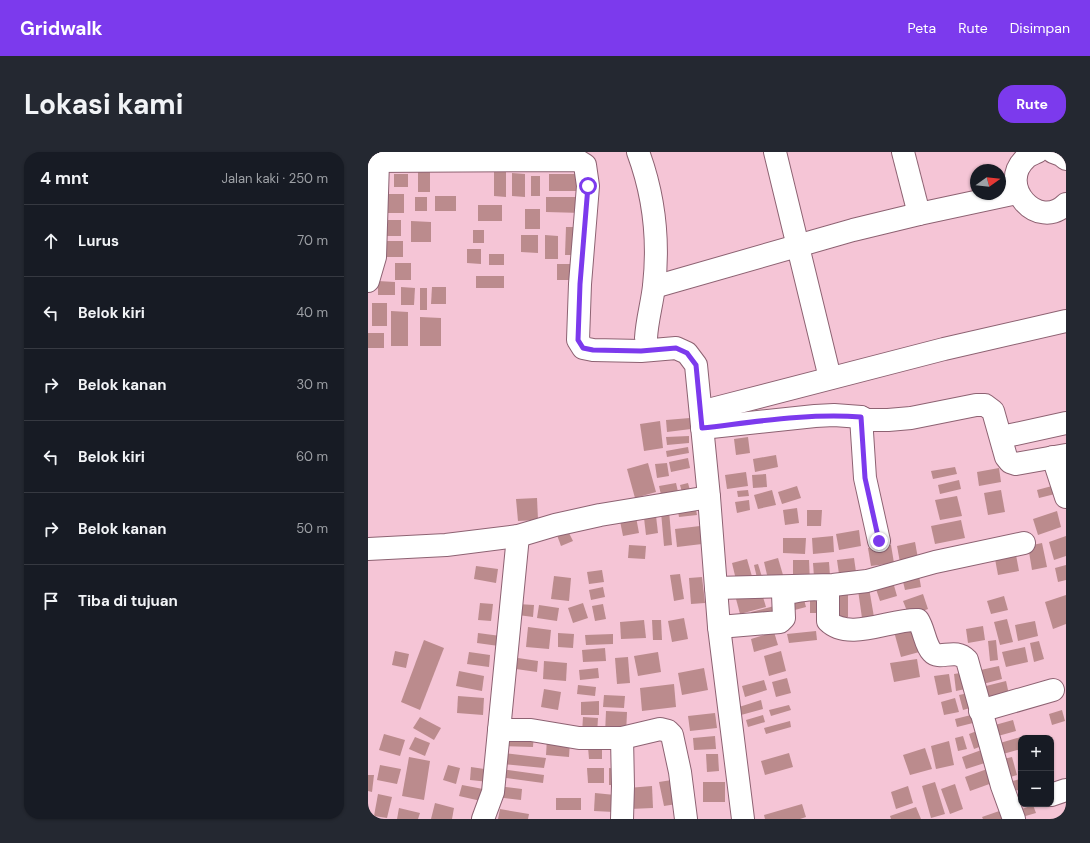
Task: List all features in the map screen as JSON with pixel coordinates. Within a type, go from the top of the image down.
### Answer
[{"type":"street","points":[[638,152],[646,173],[653,206],[656,250],[654,287],[646,338]]},
{"type":"street","points":[[775,152],[830,378]]},
{"type":"street","points":[[903,152],[919,214]]},
{"type":"street","points":[[1037,152],[1026,158],[1018,168],[1015,180],[1017,193],[1025,204],[1036,211],[1050,212],[1062,208],[1066,204]]},
{"type":"street","points":[[1053,152],[1066,159]]},
{"type":"street","points":[[368,281],[375,257],[373,161],[577,160],[585,165],[588,186],[580,284],[578,340],[583,348],[593,350],[641,351],[676,348],[687,353],[696,365],[709,497],[719,627],[743,819]]},
{"type":"street","points":[[654,287],[853,230],[1017,193]]},
{"type":"street","points":[[712,409],[944,349],[1066,321]]},
{"type":"street","points":[[702,428],[834,415],[861,417],[867,420],[911,418],[976,405],[985,405],[993,411],[1006,458],[1010,462],[1016,464],[1060,456],[1066,497]]},
{"type":"street","points":[[861,417],[865,478],[879,541]]},
{"type":"street","points":[[1011,435],[1066,423]]},
{"type":"street","points":[[368,549],[446,545],[518,536],[555,525],[600,515],[709,497]]},
{"type":"street","points":[[483,819],[493,792],[518,536]]},
{"type":"street","points":[[716,588],[833,585],[867,581],[935,562],[1024,542]]},
{"type":"street","points":[[719,627],[780,622],[784,618],[783,594],[803,590],[828,591],[828,621],[831,624],[843,628],[856,630],[908,619],[918,620],[933,653],[939,655],[958,654],[967,660],[1002,786],[1014,819]]},
{"type":"street","points":[[980,711],[1052,690]]},
{"type":"street","points":[[500,730],[531,730],[579,738],[622,738],[660,729],[668,731],[672,735],[680,772],[686,819]]},
{"type":"street","points":[[622,738],[622,819]]},
{"type":"street","points":[[1054,794],[1066,790]]},
{"type":"building","points":[[430,168],[430,192],[418,192],[418,169]]},
{"type":"building","points":[[494,169],[506,169],[506,197],[494,196]]},
{"type":"building","points":[[512,173],[525,174],[525,197],[512,196]]},
{"type":"building","points":[[394,174],[408,174],[408,187],[394,187]]},
{"type":"building","points":[[549,174],[582,174],[583,191],[549,191]]},
{"type":"building","points":[[531,176],[540,176],[540,196],[531,196]]},
{"type":"building","points":[[383,194],[404,194],[404,213],[383,213]]},
{"type":"building","points":[[435,196],[456,196],[456,211],[435,211]]},
{"type":"building","points":[[415,197],[427,197],[427,211],[415,211]]},
{"type":"building","points":[[546,197],[582,197],[582,213],[546,212]]},
{"type":"building","points":[[478,205],[502,205],[502,221],[478,221]]},
{"type":"building","points":[[525,209],[540,209],[540,229],[525,229]]},
{"type":"building","points":[[383,220],[401,220],[401,236],[383,236]]},
{"type":"building","points":[[411,221],[431,222],[431,242],[411,242]]},
{"type":"building","points":[[566,227],[580,227],[580,255],[565,255]]},
{"type":"building","points":[[473,230],[484,230],[484,243],[473,243]]},
{"type":"building","points":[[521,235],[538,235],[538,253],[521,252]]},
{"type":"building","points":[[545,235],[558,236],[558,259],[545,259]]},
{"type":"building","points":[[384,241],[403,241],[403,257],[384,257]]},
{"type":"building","points":[[467,249],[481,249],[481,264],[467,263]]},
{"type":"building","points":[[489,254],[504,254],[504,265],[489,265]]},
{"type":"building","points":[[395,263],[411,263],[411,280],[395,280]]},
{"type":"building","points":[[557,264],[575,264],[575,280],[557,280]]},
{"type":"building","points":[[476,276],[504,276],[504,288],[476,288]]},
{"type":"building","points":[[378,281],[395,282],[395,295],[378,295]]},
{"type":"building","points":[[401,287],[415,288],[414,305],[401,305]]},
{"type":"building","points":[[432,287],[446,287],[446,304],[431,304]]},
{"type":"building","points":[[420,288],[427,288],[427,310],[420,310]]},
{"type":"building","points":[[372,303],[387,303],[387,326],[372,326]]},
{"type":"building","points":[[391,311],[408,312],[408,346],[391,346]]},
{"type":"building","points":[[420,317],[441,318],[441,346],[420,346]]},
{"type":"building","points":[[368,333],[384,333],[384,348],[368,348]]},
{"type":"building","points":[[690,418],[691,429],[667,432],[666,420]]},
{"type":"building","points":[[660,421],[663,448],[644,451],[640,424]]},
{"type":"building","points":[[689,436],[689,443],[667,445],[666,437]]},
{"type":"building","points":[[748,437],[750,453],[736,455],[734,439]]},
{"type":"building","points":[[688,447],[689,453],[667,457],[666,451]]},
{"type":"building","points":[[776,455],[778,467],[755,472],[753,459]]},
{"type":"building","points":[[688,458],[690,468],[671,472],[669,462]]},
{"type":"building","points":[[648,463],[656,492],[635,498],[627,469]]},
{"type":"building","points":[[667,463],[669,476],[657,478],[655,464]]},
{"type":"building","points":[[955,467],[957,474],[933,479],[931,471]]},
{"type":"building","points":[[999,468],[1001,482],[979,486],[977,472]]},
{"type":"building","points":[[746,472],[748,486],[727,489],[725,475]]},
{"type":"building","points":[[766,474],[767,487],[753,488],[752,475]]},
{"type":"building","points":[[959,480],[961,489],[940,494],[938,485]]},
{"type":"building","points":[[676,483],[679,496],[662,499],[659,486]]},
{"type":"building","points":[[688,483],[691,494],[683,496],[680,485]]},
{"type":"building","points":[[797,486],[801,498],[782,504],[778,492]]},
{"type":"building","points":[[1052,486],[1055,494],[1039,498],[1037,490]]},
{"type":"building","points":[[748,490],[749,496],[738,497],[737,491]]},
{"type":"building","points":[[772,490],[776,505],[758,509],[754,495]]},
{"type":"building","points":[[1001,490],[1005,512],[988,515],[984,493]]},
{"type":"building","points":[[957,496],[962,516],[940,520],[935,500]]},
{"type":"building","points":[[537,498],[538,520],[518,521],[516,499]]},
{"type":"building","points":[[749,500],[750,510],[737,513],[735,502]]},
{"type":"building","points":[[695,504],[697,515],[679,517],[677,506]]},
{"type":"building","points":[[797,508],[799,523],[785,525],[783,510]]},
{"type":"building","points":[[807,510],[822,510],[821,526],[807,526]]},
{"type":"building","points":[[669,511],[672,545],[664,546],[661,512]]},
{"type":"building","points":[[1057,511],[1061,527],[1038,535],[1033,519]]},
{"type":"building","points":[[656,516],[658,533],[646,535],[644,518]]},
{"type":"building","points":[[636,517],[639,533],[623,536],[620,521]]},
{"type":"building","points":[[961,520],[965,538],[935,544],[931,526]]},
{"type":"building","points":[[700,526],[702,544],[677,547],[675,529]]},
{"type":"building","points":[[859,530],[861,546],[839,550],[836,534]]},
{"type":"building","points":[[568,531],[573,541],[561,546],[557,535]]},
{"type":"building","points":[[833,536],[834,552],[813,554],[812,538]]},
{"type":"building","points":[[1066,536],[1066,556],[1054,560],[1049,542]]},
{"type":"building","points":[[783,538],[806,538],[805,554],[783,553]]},
{"type":"building","points":[[915,542],[919,564],[901,568],[897,546]]},
{"type":"building","points":[[1042,543],[1047,567],[1032,570],[1028,546]]},
{"type":"building","points":[[629,545],[646,546],[645,559],[628,558]]},
{"type":"building","points":[[891,545],[894,563],[871,566],[868,548]]},
{"type":"building","points":[[1016,555],[1019,571],[998,575],[995,559]]},
{"type":"building","points":[[778,558],[783,575],[768,579],[764,562]]},
{"type":"building","points":[[854,558],[857,579],[840,581],[837,560]]},
{"type":"building","points":[[747,559],[753,580],[737,584],[732,563]]},
{"type":"building","points":[[793,560],[809,560],[810,584],[793,584]]},
{"type":"building","points":[[829,562],[830,576],[814,577],[813,563]]},
{"type":"building","points":[[758,564],[762,577],[757,578],[754,565]]},
{"type":"building","points":[[1066,565],[1066,580],[1058,582],[1055,568]]},
{"type":"building","points":[[476,566],[498,569],[496,583],[474,579]]},
{"type":"building","points":[[602,570],[604,582],[589,584],[587,572]]},
{"type":"building","points":[[918,570],[921,587],[905,590],[901,573]]},
{"type":"building","points":[[680,574],[684,599],[674,601],[670,575]]},
{"type":"building","points":[[891,575],[897,596],[880,601],[873,580]]},
{"type":"building","points":[[554,576],[571,578],[569,601],[551,599]]},
{"type":"building","points":[[702,577],[705,603],[691,604],[689,578]]},
{"type":"building","points":[[603,587],[605,597],[591,600],[589,590]]},
{"type":"building","points":[[760,587],[766,607],[740,614],[735,595]]},
{"type":"building","points":[[869,588],[875,623],[863,625],[858,590]]},
{"type":"building","points":[[832,589],[848,589],[848,617],[832,617]]},
{"type":"building","points":[[802,592],[806,607],[791,611],[786,596]]},
{"type":"building","points":[[810,592],[826,592],[825,613],[810,613]]},
{"type":"building","points":[[923,594],[928,609],[909,616],[903,601]]},
{"type":"building","points":[[1066,595],[1066,624],[1053,629],[1045,602]]},
{"type":"building","points":[[1004,596],[1008,610],[991,614],[987,601]]},
{"type":"building","points":[[480,603],[493,604],[491,621],[478,620]]},
{"type":"building","points":[[583,603],[588,618],[573,623],[568,608]]},
{"type":"building","points":[[518,604],[534,605],[533,617],[518,615]]},
{"type":"building","points":[[603,604],[606,619],[595,621],[592,606]]},
{"type":"building","points":[[539,605],[559,608],[557,621],[537,618]]},
{"type":"building","points":[[778,605],[781,615],[754,623],[751,612]]},
{"type":"building","points":[[684,618],[688,639],[672,642],[668,621]]},
{"type":"building","points":[[1007,619],[1013,642],[1000,645],[994,622]]},
{"type":"building","points":[[644,620],[646,638],[621,639],[620,622]]},
{"type":"building","points":[[652,620],[661,620],[662,640],[653,640]]},
{"type":"building","points":[[1035,621],[1038,636],[1018,641],[1015,625]]},
{"type":"building","points":[[915,622],[923,651],[901,657],[893,628]]},
{"type":"building","points":[[983,626],[985,640],[968,643],[966,629]]},
{"type":"building","points":[[528,627],[551,630],[549,649],[526,647]]},
{"type":"building","points":[[816,631],[817,640],[789,643],[787,634]]},
{"type":"building","points":[[774,632],[778,645],[754,652],[751,639]]},
{"type":"building","points":[[478,633],[508,637],[506,647],[477,643]]},
{"type":"building","points":[[558,633],[574,634],[573,648],[558,647]]},
{"type":"building","points":[[613,634],[613,644],[586,645],[585,635]]},
{"type":"building","points":[[424,640],[444,648],[420,710],[401,702]]},
{"type":"building","points":[[996,640],[998,660],[990,661],[988,641]]},
{"type":"building","points":[[1039,641],[1044,659],[1034,662],[1030,643]]},
{"type":"building","points":[[1025,647],[1028,662],[1006,667],[1002,652]]},
{"type":"building","points":[[605,648],[606,661],[583,662],[582,650]]},
{"type":"building","points":[[395,651],[409,654],[406,668],[392,665]]},
{"type":"building","points":[[781,651],[786,671],[769,676],[764,656]]},
{"type":"building","points":[[469,652],[490,655],[489,667],[467,664]]},
{"type":"building","points":[[658,652],[661,672],[638,676],[634,656]]},
{"type":"building","points":[[628,657],[630,683],[617,684],[615,658]]},
{"type":"building","points":[[518,658],[538,661],[537,672],[516,669]]},
{"type":"building","points":[[917,659],[920,677],[894,682],[890,663]]},
{"type":"building","points":[[544,661],[567,663],[566,681],[543,679]]},
{"type":"building","points":[[999,666],[1002,679],[979,685],[976,671]]},
{"type":"building","points":[[598,668],[599,678],[580,680],[579,670]]},
{"type":"building","points":[[704,668],[708,690],[682,695],[678,673]]},
{"type":"building","points":[[459,671],[484,676],[482,691],[456,686]]},
{"type":"building","points":[[967,672],[970,688],[956,691],[954,674]]},
{"type":"building","points":[[949,674],[952,692],[938,695],[934,676]]},
{"type":"building","points":[[787,678],[791,693],[776,697],[772,682]]},
{"type":"building","points":[[764,680],[767,690],[745,697],[742,686]]},
{"type":"building","points":[[1006,681],[1010,699],[982,706],[978,688]]},
{"type":"building","points":[[674,684],[676,707],[642,711],[640,688]]},
{"type":"building","points":[[578,685],[596,687],[595,696],[577,694]]},
{"type":"building","points":[[544,689],[561,692],[558,710],[541,707]]},
{"type":"building","points":[[973,692],[977,706],[963,710],[959,695]]},
{"type":"building","points":[[604,695],[625,696],[624,708],[603,707]]},
{"type":"building","points":[[458,696],[484,698],[483,715],[457,713]]},
{"type":"building","points":[[955,698],[959,712],[944,715],[941,702]]},
{"type":"building","points":[[761,700],[763,709],[741,715],[739,707]]},
{"type":"building","points":[[599,701],[599,715],[581,715],[581,702]]},
{"type":"building","points":[[789,705],[791,710],[771,716],[769,710]]},
{"type":"building","points":[[1062,710],[1065,721],[1052,725],[1049,714]]},
{"type":"building","points":[[606,711],[627,712],[626,735],[605,734]]},
{"type":"building","points":[[715,713],[717,728],[690,731],[688,716]]},
{"type":"building","points":[[763,715],[765,722],[748,727],[746,720]]},
{"type":"building","points":[[971,715],[973,723],[957,727],[955,719]]},
{"type":"building","points":[[420,717],[441,728],[434,740],[413,728]]},
{"type":"building","points":[[583,717],[598,718],[597,735],[582,734]]},
{"type":"building","points":[[1013,720],[1016,731],[998,736],[995,725]]},
{"type":"building","points":[[790,721],[791,727],[766,734],[764,728]]},
{"type":"building","points":[[982,729],[987,744],[974,749],[969,734]]},
{"type":"building","points":[[504,732],[534,733],[533,747],[504,746]]},
{"type":"building","points":[[384,734],[405,740],[400,756],[379,750]]},
{"type":"building","points":[[715,736],[716,749],[694,750],[693,738]]},
{"type":"building","points":[[963,736],[967,749],[958,751],[955,738]]},
{"type":"building","points":[[415,737],[430,743],[425,756],[409,749]]},
{"type":"building","points":[[547,738],[570,740],[569,757],[546,755]]},
{"type":"building","points":[[1018,738],[1018,750],[1003,754],[1000,743]]},
{"type":"building","points":[[949,741],[954,765],[936,769],[931,746]]},
{"type":"building","points":[[588,747],[602,747],[602,759],[589,759]]},
{"type":"building","points":[[925,748],[932,769],[910,775],[903,755]]},
{"type":"building","points":[[987,748],[991,761],[966,769],[962,757]]},
{"type":"building","points":[[503,753],[546,758],[544,768],[502,764]]},
{"type":"building","points":[[789,753],[793,767],[765,775],[761,761]]},
{"type":"building","points":[[706,754],[718,754],[719,771],[707,772]]},
{"type":"building","points":[[409,757],[430,761],[424,800],[402,796]]},
{"type":"building","points":[[1012,757],[1017,775],[1004,779],[999,760]]},
{"type":"building","points":[[380,765],[401,769],[397,784],[377,780]]},
{"type":"building","points":[[448,765],[460,768],[456,784],[443,780]]},
{"type":"building","points":[[471,767],[491,770],[489,782],[470,780]]},
{"type":"building","points":[[587,768],[604,768],[604,783],[588,783]]},
{"type":"building","points":[[609,768],[621,769],[620,785],[609,785]]},
{"type":"building","points":[[990,768],[995,782],[970,791],[965,777]]},
{"type":"building","points":[[500,769],[544,775],[543,783],[499,777]]},
{"type":"building","points":[[368,775],[374,775],[372,792],[368,791]]},
{"type":"building","points":[[678,779],[683,803],[664,806],[659,782]]},
{"type":"building","points":[[1018,780],[1018,790],[1015,791],[1012,781]]},
{"type":"building","points":[[703,782],[725,782],[725,802],[703,802]]},
{"type":"building","points":[[935,782],[945,814],[931,818],[922,786]]},
{"type":"building","points":[[955,784],[963,809],[950,814],[941,789]]},
{"type":"building","points":[[462,785],[483,789],[481,801],[459,796]]},
{"type":"building","points":[[497,786],[522,789],[521,800],[496,797]]},
{"type":"building","points":[[652,786],[653,808],[630,809],[628,788]]},
{"type":"building","points":[[908,786],[913,803],[896,809],[891,792]]},
{"type":"building","points":[[595,793],[615,795],[614,812],[594,811]]},
{"type":"building","points":[[378,794],[392,797],[387,818],[374,816]]},
{"type":"building","points":[[556,798],[581,798],[581,810],[556,810]]},
{"type":"building","points":[[435,803],[454,808],[452,819],[431,819]]},
{"type":"building","points":[[802,804],[806,817],[800,819],[765,819],[764,815]]},
{"type":"building","points":[[916,807],[921,819],[891,819],[890,816]]},
{"type":"building","points":[[1027,807],[1034,807],[1036,813],[1022,817],[1019,810]]},
{"type":"building","points":[[399,808],[420,813],[418,819],[397,819]]},
{"type":"building","points":[[1008,808],[1012,819],[983,819],[982,817]]},
{"type":"building","points":[[500,809],[529,814],[528,819],[498,819]]},
{"type":"route","points":[[588,186],[580,284],[578,340],[583,348],[593,350],[641,351],[676,348],[687,353],[696,365],[702,428],[815,416],[834,415],[861,417],[865,478],[879,541]]}]
